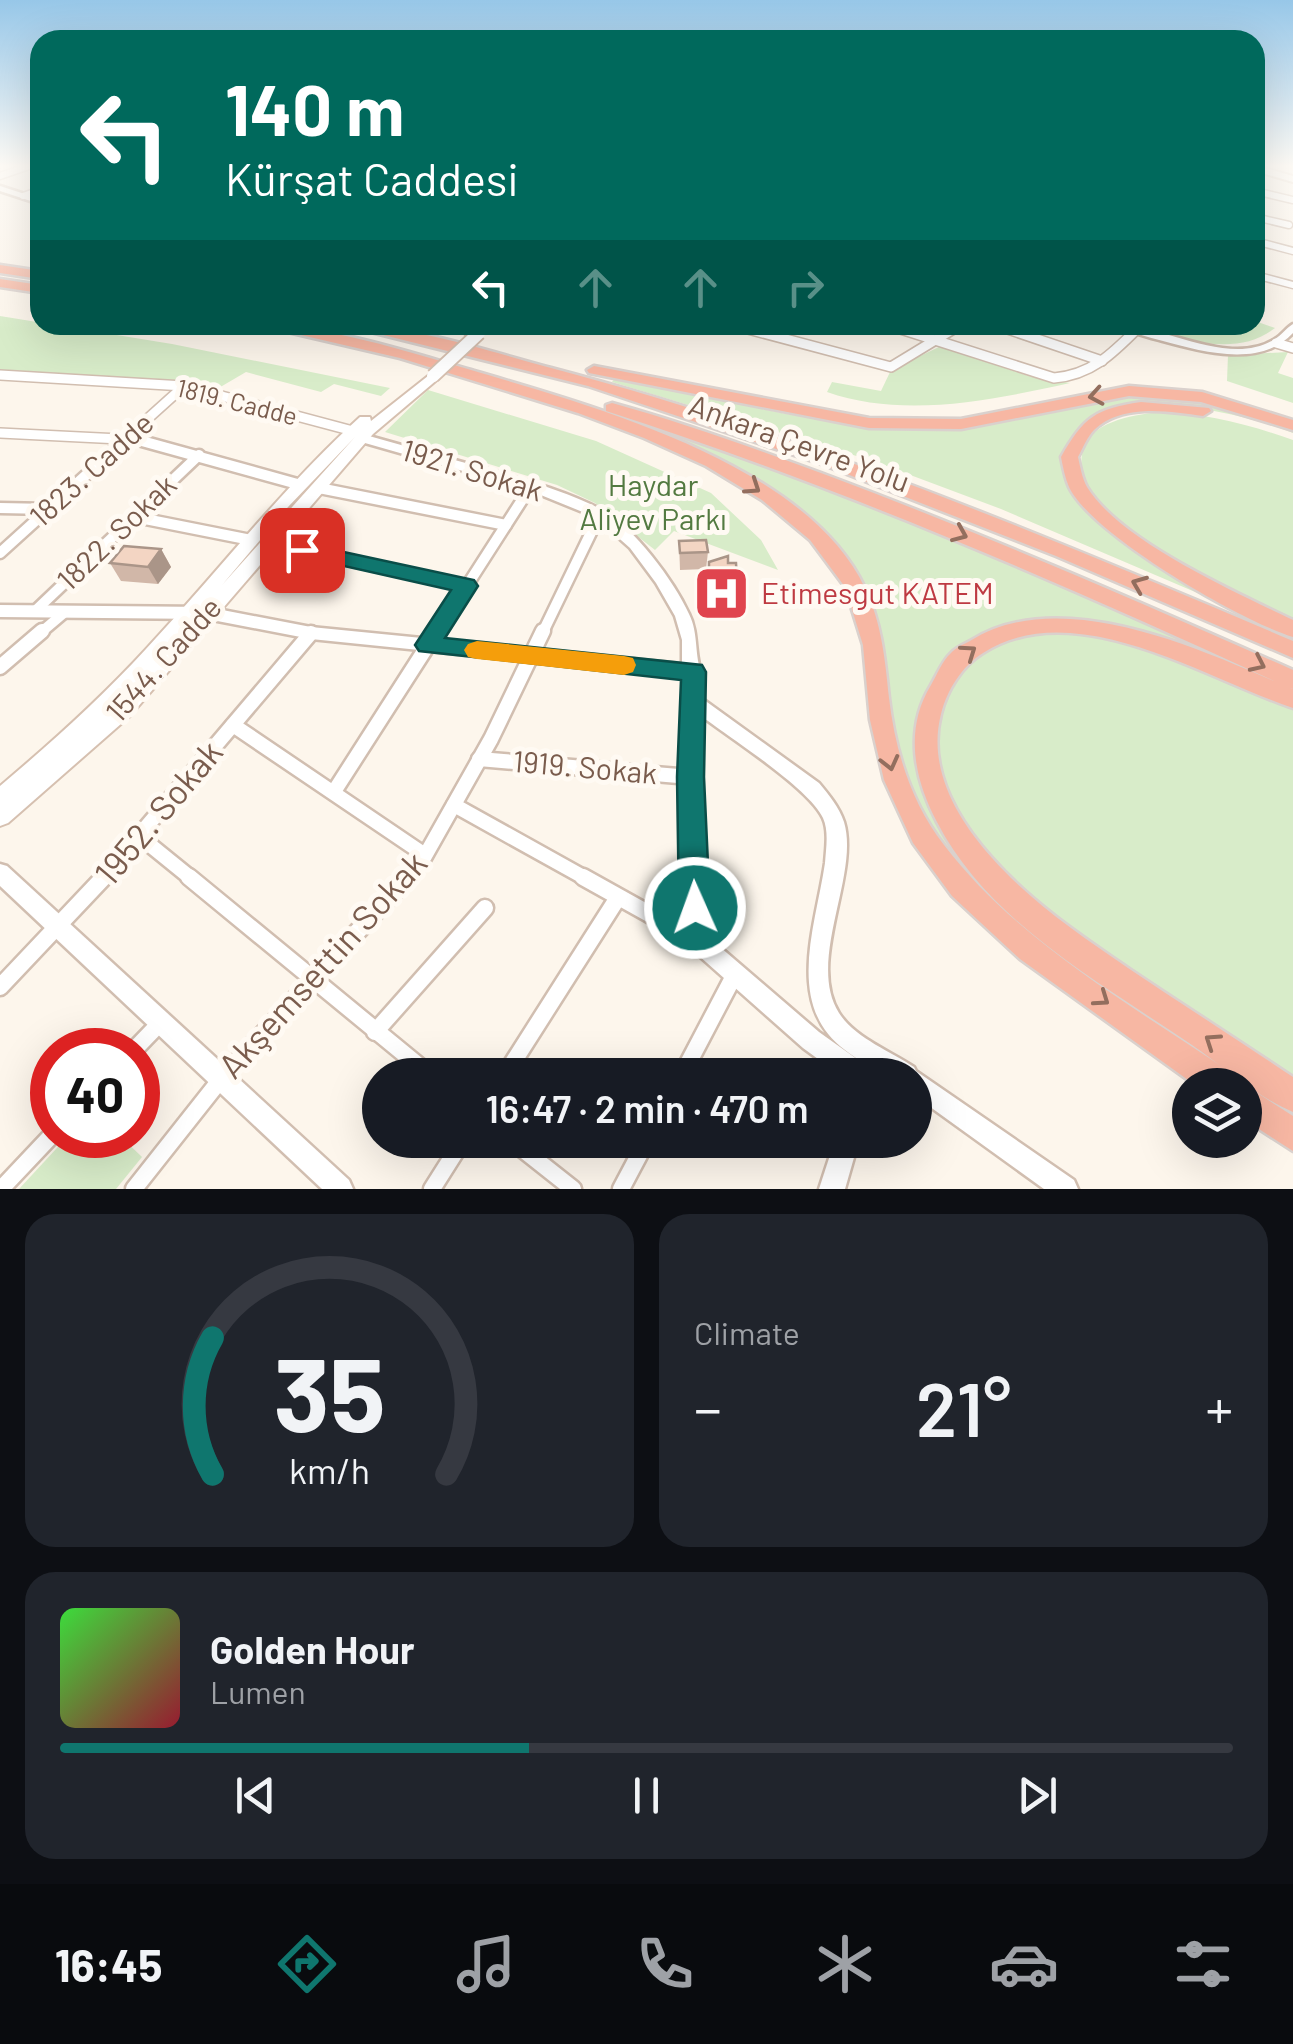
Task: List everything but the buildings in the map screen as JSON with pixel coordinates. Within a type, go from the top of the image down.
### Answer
[{"type":"highway","points":[[0,269],[30,274]]},
{"type":"highway","points":[[0,283],[30,288]]},
{"type":"highway","name":"Ankara Çevre Yolu","points":[[312,335],[547,389],[658,422],[864,494],[1293,680]]},
{"type":"highway","name":"Ankara Çevre Yolu","points":[[404,335],[602,385],[875,475],[1293,650]]},
{"type":"highway","points":[[431,340],[869,423],[962,424],[1129,391],[1202,396],[1293,425]]},
{"type":"highway","points":[[401,354],[610,420],[678,447],[745,480],[793,515],[852,582],[873,642],[892,776],[902,802],[931,850],[953,878],[1021,942],[1198,1068]]},
{"type":"highway","points":[[1293,434],[1224,413],[1142,407],[1114,412],[1093,422],[1077,436],[1072,478],[1114,528],[1167,563],[1293,629]]},
{"type":"highway","points":[[1293,699],[1195,656],[1131,635],[1079,626],[1030,627],[989,638],[960,656],[949,669],[939,682],[927,718],[924,760],[938,800],[964,844],[1005,891],[1075,948],[1293,1096]]},
{"type":"highway","points":[[1262,1113],[1293,1135]]},
{"type":"main road","name":"1544. Cadde","points":[[1,802],[122,710],[198,612],[357,435],[469,335]]},
{"type":"street","points":[[1274,246],[1291,223]]},
{"type":"street","points":[[1265,244],[1293,251]]},
{"type":"street","points":[[1265,278],[1293,285]]},
{"type":"street","points":[[1168,335],[1216,348],[1256,348],[1276,343],[1293,327]]},
{"type":"street","points":[[771,335],[891,367],[947,335]]},
{"type":"street","points":[[917,335],[1037,375],[1060,378],[1080,376],[1130,335]]},
{"type":"street","points":[[1025,335],[1102,361]]},
{"type":"street","points":[[1276,343],[1293,348]]},
{"type":"street","name":"1819. Cadde","points":[[0,375],[184,386],[357,435]]},
{"type":"street","name":"1823. Cadde","points":[[0,553],[184,386]]},
{"type":"street","points":[[0,433],[128,437],[310,486],[506,524]]},
{"type":"street","name":"1921. Sokak","points":[[357,435],[530,486],[600,514],[635,545],[674,598],[690,640],[694,672],[690,777],[696,940]]},
{"type":"street","name":"1822. Sokak","points":[[35,612],[198,455]]},
{"type":"street","points":[[335,790],[530,486]]},
{"type":"street","points":[[0,508],[49,509]]},
{"type":"street","name":"Akşemsettin Sokak","points":[[134,1189],[221,1078],[426,855],[479,760],[600,514]]},
{"type":"street","points":[[135,517],[466,586]]},
{"type":"street","points":[[0,612],[198,612],[311,633],[694,672]]},
{"type":"street","points":[[0,667],[65,612]]},
{"type":"street","name":"1952. Sokak","points":[[0,986],[60,928],[311,633]]},
{"type":"street","points":[[693,701],[814,789],[826,805],[836,827],[823,927],[821,998],[832,1022],[860,1058]]},
{"type":"street","points":[[233,725],[335,790],[426,855]]},
{"type":"street","name":"1919. Sokak","points":[[479,760],[690,777]]},
{"type":"street","points":[[454,804],[696,940],[812,1040],[849,1058]]},
{"type":"street","points":[[139,836],[409,1058]]},
{"type":"street","points":[[0,873],[340,1189]]},
{"type":"street","points":[[516,1058],[618,898]]},
{"type":"street","points":[[376,1032],[485,908]]},
{"type":"street","points":[[691,1058],[736,974]]},
{"type":"street","points":[[154,1028],[160,1022]]},
{"type":"street","points":[[932,1094],[1065,1189]]},
{"type":"street","points":[[0,1189],[30,1158]]},
{"type":"street","points":[[432,1189],[452,1158]]},
{"type":"street","points":[[534,1158],[573,1189]]},
{"type":"street","points":[[622,1189],[638,1158]]},
{"type":"street","points":[[832,1189],[841,1158]]},
{"type":"green space","points":[[0,316],[30,321],[30,335],[117,335],[390,388],[381,396],[334,384],[321,392],[246,372],[217,389],[157,379],[0,372]]},
{"type":"green space","points":[[1173,335],[1264,335],[1229,344]]},
{"type":"green space","points":[[941,346],[1028,376],[1070,383],[980,400],[917,406],[856,400],[827,392],[832,382],[881,391],[891,370]]},
{"type":"green space","points":[[1288,352],[1278,373],[1293,378],[1293,403],[1227,381],[1228,355]]},
{"type":"green space","points":[[616,377],[781,413],[865,426],[972,427],[1106,398],[1149,393],[1191,397],[1293,426],[1293,433],[1208,410],[1141,405],[1111,410],[1086,422],[1069,442],[1064,457],[1066,479],[1077,499],[1115,536],[1160,566],[1256,618],[1001,509],[873,461],[612,382]]},
{"type":"green space","name":"Haydar Aliyev Parkı","points":[[428,390],[596,441],[711,493],[761,540],[778,570],[674,531],[655,550],[595,503],[557,485],[385,432]]},
{"type":"green space","points":[[1158,412],[1226,420],[1293,440],[1293,623],[1162,555],[1102,507],[1085,481],[1082,454],[1093,434],[1112,422]]},
{"type":"green space","points":[[626,416],[883,505],[1198,643],[1193,649],[1097,623],[1063,619],[1029,623],[987,636],[919,715],[960,843],[1249,1068],[1211,1068],[1022,933],[940,848],[907,798],[875,627],[788,506],[622,421]]},
{"type":"green space","points":[[1088,629],[1293,702],[1293,1086],[1047,912],[990,860],[953,808],[940,771],[936,733],[945,696],[957,677],[971,662],[1006,643],[1046,633]]},
{"type":"green space","points":[[1262,1078],[1293,1102],[1293,1125],[1262,1099]]},
{"type":"green space","points":[[48,1158],[141,1158],[116,1189],[19,1189]]},
{"type":"slow traffic","points":[[477,650],[624,665]]},
{"type":"place","name":"Etimesgut KATEM","points":[[722,594]]},
{"type":"route","points":[[302,550],[466,586],[428,645],[694,672],[690,777],[695,908]]}]
